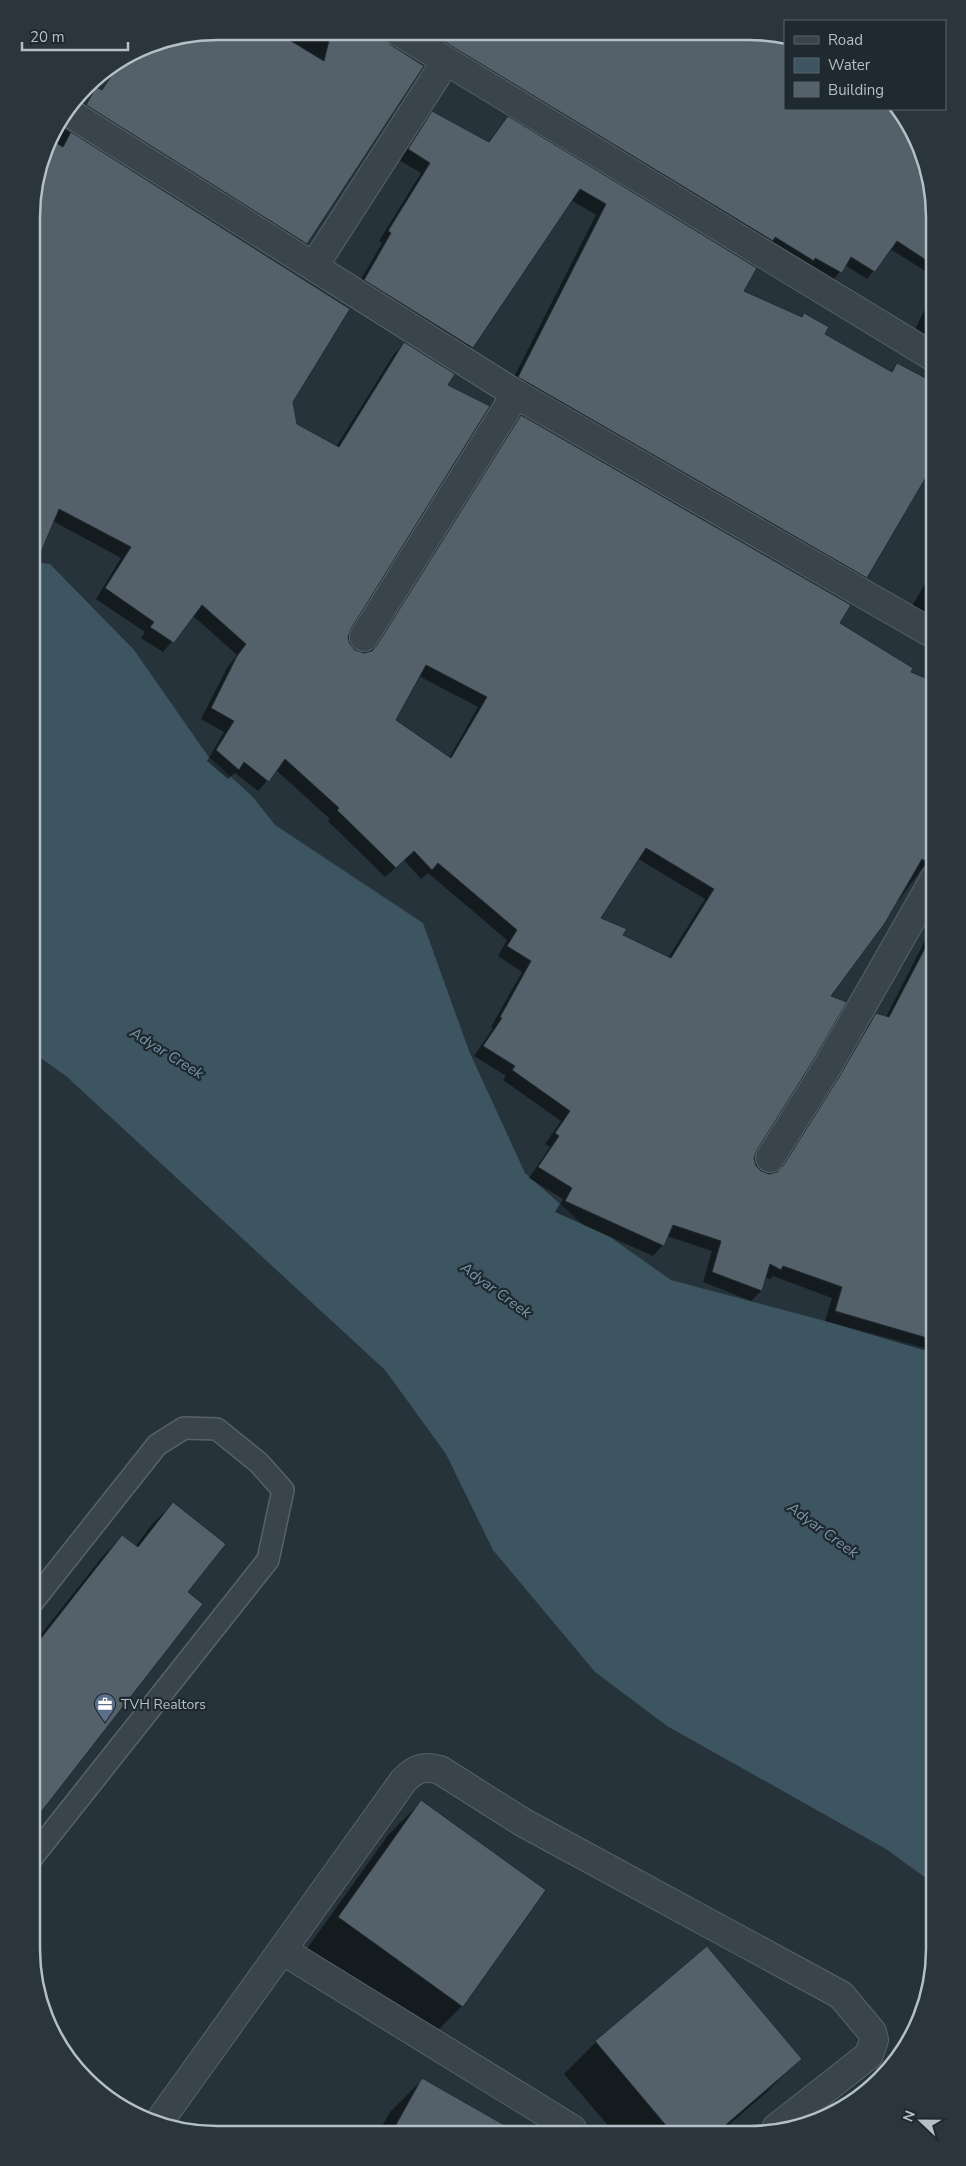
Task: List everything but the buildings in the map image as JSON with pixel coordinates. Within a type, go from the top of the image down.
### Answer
[{"type":"street","points":[[412,40],[926,353]]},
{"type":"street","points":[[314,266],[446,61]]},
{"type":"street","points":[[73,115],[516,394],[926,630]]},
{"type":"street","points":[[364,638],[516,394]]},
{"type":"street","points":[[770,1158],[826,1069],[926,894]]},
{"type":"street","points":[[162,2118],[404,1780],[421,1768],[431,1767],[440,1770],[524,1823],[841,1995],[872,2032],[873,2047],[863,2060],[782,2123]]},
{"type":"street","points":[[282,1950],[567,2126]]},
{"type":"lane","points":[[40,1593],[157,1445],[184,1428],[217,1428],[259,1463],[283,1490],[268,1560],[40,1848]]},
{"type":"water","name":"Adyar Creek","points":[[40,563],[50,564],[134,650],[208,756],[252,796],[275,825],[423,923],[469,1051],[525,1173],[584,1225],[610,1237],[671,1280],[926,1348],[926,1878],[886,1849],[667,1726],[595,1672],[493,1550],[446,1454],[385,1370],[66,1076],[40,1057]]},
{"type":"place","name":"TVH Realtors","points":[[105,1723]]}]
